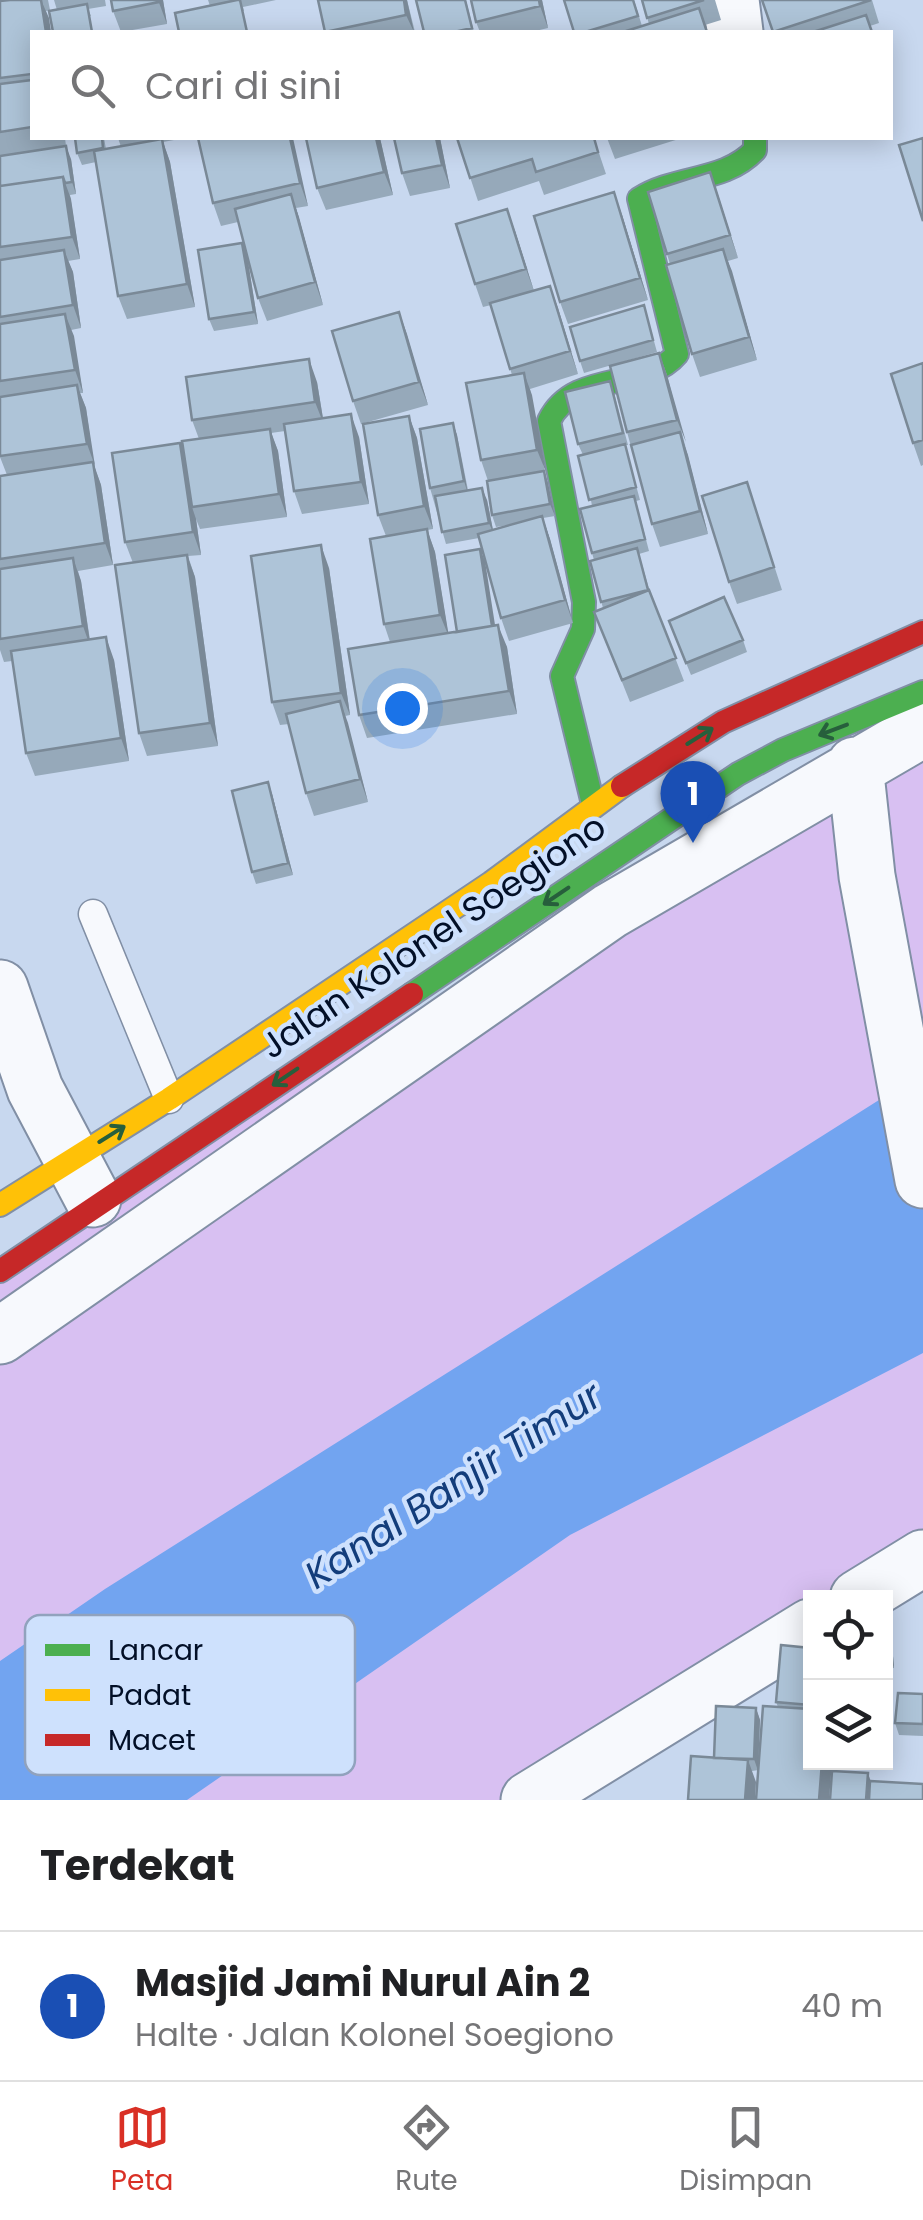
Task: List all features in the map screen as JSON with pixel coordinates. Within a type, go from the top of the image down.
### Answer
[{"type":"main road","points":[[593,804],[562,676],[583,630],[584,602],[548,421],[551,409],[570,393],[664,368],[672,362],[677,342],[639,213],[640,199],[666,186],[740,166],[756,150],[754,140]]},
{"type":"main road","name":"Jalan Kolonel Soegiono","points":[[0,1271],[169,1099],[491,882],[593,804],[722,722],[923,632]]},
{"type":"main road","name":"Jalan Kolonel Soegiono","points":[[0,1204],[84,1183],[738,774],[783,750],[912,709]]},
{"type":"street","points":[[731,0],[736,30]]},
{"type":"street","points":[[0,1336],[610,911],[855,764],[912,709]]},
{"type":"street","points":[[783,750],[855,764]]},
{"type":"street","points":[[855,764],[867,876],[923,1180]]},
{"type":"street","points":[[0,988],[36,1088],[84,1183]]},
{"type":"street","points":[[871,1590],[923,1558]]},
{"type":"street","points":[[529,1800],[803,1631]]},
{"type":"lane","points":[[94,914],[169,1099]]},
{"type":"shaded area","points":[[923,692],[923,1558],[870,1590],[803,1590],[803,1631],[529,1800],[0,1800],[0,1271]]},
{"type":"water","name":"Kanal Banjir Timur","points":[[923,1080],[923,1353],[570,1535],[355,1684],[355,1615],[67,1615],[105,1589],[879,1100]]},
{"type":"water","points":[[25,1644],[25,1775],[223,1775],[187,1800],[0,1800],[0,1661]]},
{"type":"building","points":[[41,0],[46,30],[30,30],[30,74],[0,78],[0,1]]},
{"type":"building","points":[[111,0],[158,0],[159,2],[113,11]]},
{"type":"building","points":[[240,0],[247,30],[179,30],[175,13]]},
{"type":"building","points":[[318,0],[404,0],[406,15],[325,30]]},
{"type":"building","points":[[416,0],[465,0],[472,28],[424,30]]},
{"type":"building","points":[[471,0],[539,0],[540,6],[476,22]]},
{"type":"building","points":[[564,0],[633,0],[638,16],[592,30],[573,30]]},
{"type":"building","points":[[642,0],[704,0],[647,18]]},
{"type":"building","points":[[762,0],[871,0],[779,30],[772,30]]},
{"type":"building","points":[[87,4],[92,30],[53,30],[49,11]]},
{"type":"building","points":[[699,8],[706,30],[629,30]]},
{"type":"building","points":[[866,15],[871,30],[819,30]]},
{"type":"building","points":[[30,80],[30,127],[0,132],[0,84]]},
{"type":"building","points":[[923,138],[923,221],[899,145]]},
{"type":"building","points":[[75,140],[102,140],[103,148],[77,153]]},
{"type":"building","points":[[162,140],[187,284],[118,296],[94,151]]},
{"type":"building","points":[[198,140],[290,140],[300,183],[213,203]]},
{"type":"building","points":[[306,140],[376,140],[384,172],[317,188]]},
{"type":"building","points":[[394,140],[436,140],[442,165],[402,173]]},
{"type":"building","points":[[458,140],[595,140],[598,152],[536,172],[532,159],[470,178]]},
{"type":"building","points":[[66,146],[72,182],[65,183],[63,177],[0,186],[0,156]]},
{"type":"building","points":[[710,172],[730,235],[667,254],[648,192]]},
{"type":"building","points":[[63,177],[72,237],[0,247],[0,186]]},
{"type":"building","points":[[614,192],[640,278],[560,302],[534,216]]},
{"type":"building","points":[[291,194],[315,282],[258,298],[235,209]]},
{"type":"building","points":[[507,209],[526,269],[475,284],[456,224]]},
{"type":"building","points":[[242,243],[254,312],[209,319],[198,250]]},
{"type":"building","points":[[723,249],[749,337],[692,354],[666,265]]},
{"type":"building","points":[[64,250],[73,305],[0,317],[0,260]]},
{"type":"building","points":[[550,286],[570,351],[510,369],[490,303]]},
{"type":"building","points":[[644,305],[653,340],[580,361],[570,327]]},
{"type":"building","points":[[399,312],[419,382],[353,401],[332,331]]},
{"type":"building","points":[[65,314],[75,370],[0,381],[0,324]]},
{"type":"building","points":[[659,353],[677,420],[627,432],[610,366]]},
{"type":"building","points":[[309,359],[315,402],[192,420],[186,377]]},
{"type":"building","points":[[923,363],[923,440],[913,443],[891,374]]},
{"type":"building","points":[[524,373],[537,450],[481,460],[466,383]]},
{"type":"building","points":[[610,381],[623,433],[578,444],[565,392]]},
{"type":"building","points":[[77,385],[87,444],[0,456],[0,397]]},
{"type":"building","points":[[351,414],[361,482],[294,491],[284,424]]},
{"type":"building","points":[[409,416],[424,506],[378,515],[363,424]]},
{"type":"building","points":[[453,423],[464,481],[430,488],[420,429]]},
{"type":"building","points":[[270,429],[279,494],[192,507],[182,441]]},
{"type":"building","points":[[680,432],[700,511],[652,524],[631,445]]},
{"type":"building","points":[[180,443],[193,532],[125,542],[112,453]]},
{"type":"building","points":[[625,444],[636,487],[589,500],[578,456]]},
{"type":"building","points":[[93,462],[105,543],[0,559],[0,476]]},
{"type":"building","points":[[544,471],[550,504],[492,515],[487,481]]},
{"type":"building","points":[[747,482],[774,567],[729,582],[702,496]]},
{"type":"building","points":[[482,488],[489,523],[442,532],[435,496]]},
{"type":"building","points":[[634,496],[645,539],[592,553],[580,509]]},
{"type":"building","points":[[542,516],[565,600],[501,618],[478,534]]},
{"type":"building","points":[[427,529],[440,615],[384,624],[370,539]]},
{"type":"building","points":[[321,545],[341,693],[272,702],[251,556]]},
{"type":"building","points":[[637,548],[648,590],[601,602],[590,561]]},
{"type":"building","points":[[480,549],[492,626],[457,632],[445,555]]},
{"type":"building","points":[[187,555],[210,723],[139,733],[115,565]]},
{"type":"building","points":[[73,558],[83,626],[0,639],[0,569]]},
{"type":"building","points":[[649,590],[676,658],[622,680],[594,612]]},
{"type":"building","points":[[724,597],[743,640],[686,663],[669,621]]},
{"type":"building","points":[[498,625],[509,691],[359,715],[348,649]]},
{"type":"building","points":[[106,637],[121,738],[26,753],[11,651]]},
{"type":"building","points":[[340,701],[360,779],[306,793],[286,714]]},
{"type":"building","points":[[268,782],[288,863],[252,872],[232,791]]},
{"type":"building","points":[[781,1645],[803,1647],[803,1704],[776,1702]]},
{"type":"building","points":[[898,1693],[923,1694],[923,1724],[895,1723]]},
{"type":"building","points":[[716,1706],[756,1708],[754,1759],[714,1758]]},
{"type":"building","points":[[763,1706],[803,1709],[803,1770],[821,1770],[819,1800],[756,1800]]},
{"type":"building","points":[[691,1756],[748,1760],[745,1800],[688,1800]]},
{"type":"building","points":[[832,1771],[868,1773],[866,1800],[830,1800]]},
{"type":"building","points":[[870,1781],[923,1784],[923,1800],[869,1800]]},
{"type":"traffic: fast","points":[[593,804],[562,676],[583,629],[584,602],[549,421],[560,405],[575,394],[647,373],[677,354],[639,199],[743,161],[755,150],[755,140]]},
{"type":"traffic: fast","points":[[412,994],[738,774],[783,750],[923,692]]},
{"type":"traffic: slow","points":[[0,1205],[169,1099],[491,883],[622,786]]},
{"type":"traffic: jam","points":[[622,786],[723,722],[923,632]]},
{"type":"traffic: jam","points":[[0,1271],[412,994]]},
{"type":"place","name":"Masjid Jami Nurul Ain 2","points":[[693,843]]}]
